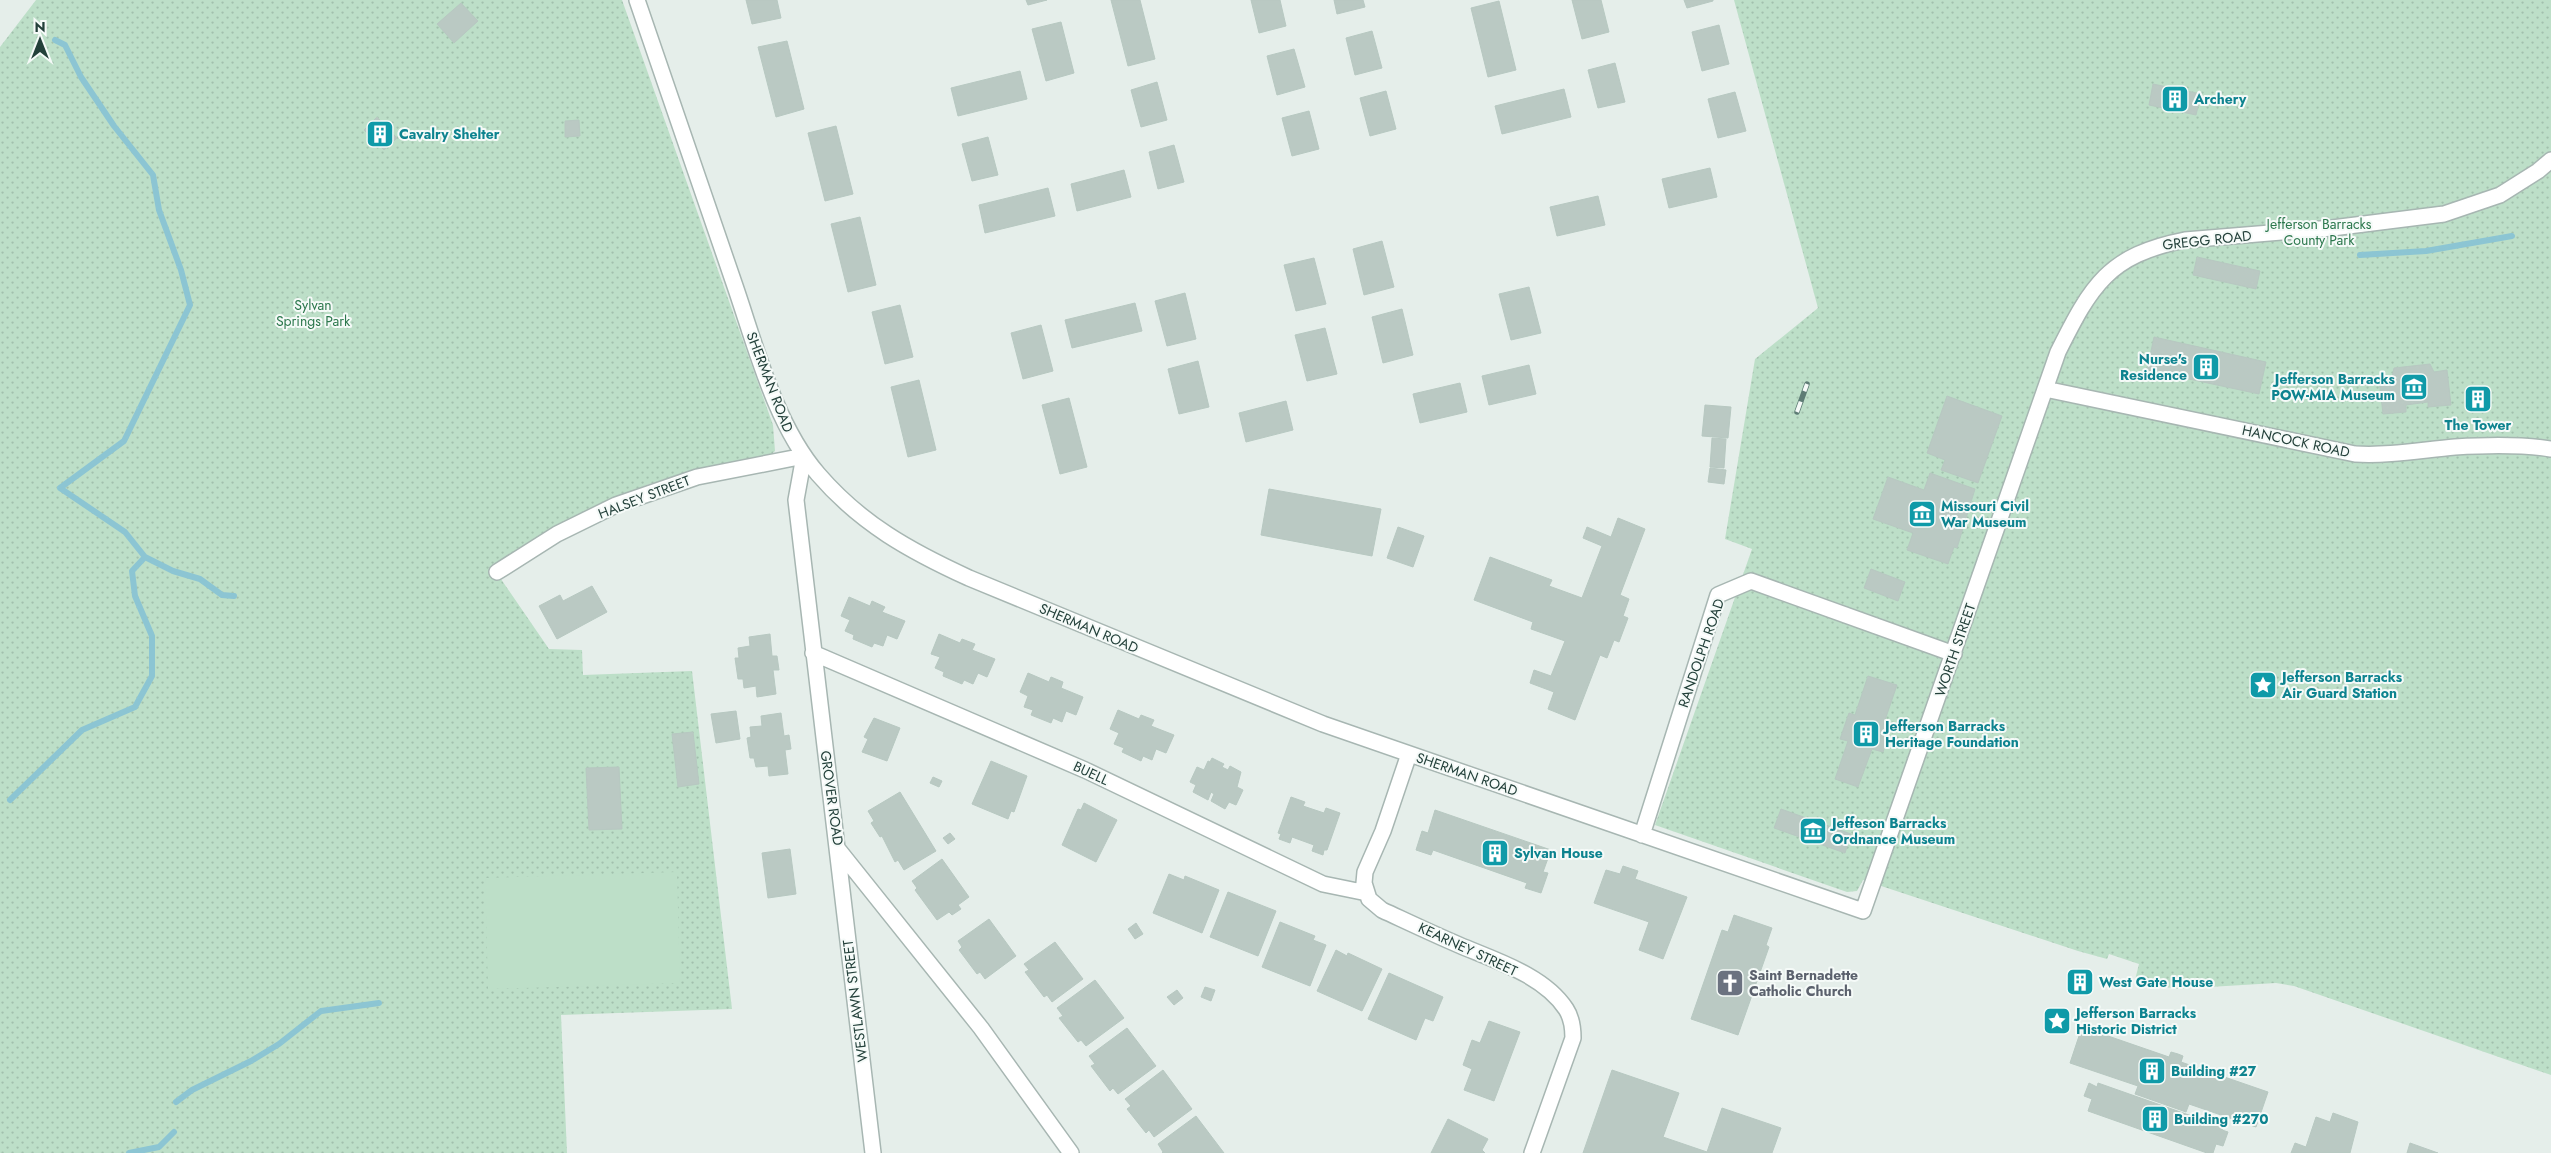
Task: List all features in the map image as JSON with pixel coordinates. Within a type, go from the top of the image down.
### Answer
[{"type":"street","name":"SHERMAN ROAD","points":[[637,0],[764,369],[793,440],[818,474],[861,516],[883,534],[918,555],[978,582],[1323,724],[1863,911]]},
{"type":"street","name":"GREGG ROAD","points":[[2045,389],[2058,352],[2081,306],[2112,268],[2133,255],[2156,246],[2185,240],[2340,228],[2444,214],[2500,195],[2538,171],[2551,160]]},
{"type":"street","name":"HANCOCK ROAD","points":[[2045,389],[2356,454],[2382,456],[2455,447],[2498,446],[2551,449]]},
{"type":"street","name":"WORTH STREET","points":[[1863,911],[2045,389]]},
{"type":"street","name":"HALSEY STREET","points":[[497,572],[557,534],[616,506],[697,477],[804,456]]},
{"type":"street","name":"GROVER ROAD","points":[[804,456],[796,500],[837,848],[981,1028],[1071,1153]]},
{"type":"street","name":"RANDOLPH ROAD","points":[[1642,835],[1718,595],[1752,580],[1954,654]]},
{"type":"street","name":"BUELL","points":[[814,652],[1085,770],[1323,884],[1366,893]]},
{"type":"street","points":[[1366,893],[1365,872],[1383,831],[1409,754]]},
{"type":"street","name":"WESTLAWN STREET","points":[[837,848],[873,1153]]},
{"type":"street","name":"KEARNEY STREET","points":[[1366,893],[1369,899],[1382,910],[1509,967],[1540,983],[1567,1009],[1573,1023],[1573,1038],[1532,1153]]},
{"type":"green space","name":"Sylvan Springs Park","points":[[36,0],[622,0],[773,425],[775,451],[767,458],[738,461],[649,484],[610,501],[494,569],[549,649],[582,650],[583,675],[692,671],[732,1009],[561,1015],[567,1153],[0,1153],[0,47]]},
{"type":"green space","name":"Jefferson Barracks County Park","points":[[1734,0],[2551,0],[2551,1075],[2294,986],[2276,983],[2176,989],[2135,980],[2139,964],[2109,954],[2107,959],[2078,951],[1863,880],[1857,891],[1847,892],[1655,825],[1752,549],[1725,539],[1755,359],[1818,308]]},
{"type":"green space","points":[[677,872],[680,983],[488,989],[485,878]]},
{"type":"building","points":[[746,0],[777,0],[781,18],[752,24]]},
{"type":"building","points":[[1026,0],[1047,0],[1028,5]]},
{"type":"building","points":[[1111,0],[1140,0],[1155,59],[1128,66]]},
{"type":"building","points":[[1251,0],[1280,0],[1286,26],[1259,33]]},
{"type":"building","points":[[1334,0],[1363,0],[1365,7],[1337,14]]},
{"type":"building","points":[[1572,0],[1601,0],[1609,32],[1582,39]]},
{"type":"building","points":[[1684,0],[1713,0],[1713,1],[1687,8]]},
{"type":"building","points":[[1499,1],[1516,70],[1488,77],[1471,8]]},
{"type":"building","points":[[461,3],[478,21],[454,43],[437,24]]},
{"type":"building","points":[[1061,22],[1074,73],[1046,81],[1032,29]]},
{"type":"building","points":[[1719,25],[1729,64],[1702,71],[1692,32]]},
{"type":"building","points":[[1372,31],[1382,68],[1355,75],[1346,38]]},
{"type":"building","points":[[787,41],[804,109],[776,117],[758,47]]},
{"type":"building","points":[[1294,49],[1305,87],[1277,95],[1267,56]]},
{"type":"building","points":[[1615,63],[1625,102],[1598,108],[1588,70]]},
{"type":"building","points":[[1020,71],[1027,99],[958,116],[951,88]]},
{"type":"building","points":[[1157,82],[1167,120],[1141,127],[1131,90]]},
{"type":"building","name":"Archery","points":[[2153,84],[2201,94],[2196,115],[2149,105]]},
{"type":"building","points":[[1564,89],[1571,117],[1502,134],[1495,106]]},
{"type":"building","points":[[1386,91],[1396,129],[1370,136],[1360,98]]},
{"type":"building","points":[[1735,92],[1746,131],[1718,138],[1708,99]]},
{"type":"building","points":[[1309,111],[1319,149],[1292,156],[1282,118]]},
{"type":"building","name":"Cavalry Shelter","points":[[377,117],[397,138],[384,150],[364,130]]},
{"type":"building","points":[[579,120],[580,136],[565,137],[565,121]]},
{"type":"building","points":[[836,126],[853,194],[825,201],[808,133]]},
{"type":"building","points":[[988,137],[998,175],[972,181],[962,144]]},
{"type":"building","points":[[1174,145],[1184,182],[1158,189],[1149,152]]},
{"type":"building","points":[[1710,168],[1717,197],[1669,208],[1662,179]]},
{"type":"building","points":[[1124,170],[1131,197],[1077,211],[1071,184]]},
{"type":"building","points":[[1048,188],[1055,216],[985,233],[979,205]]},
{"type":"building","points":[[1598,196],[1605,225],[1557,236],[1550,207]]},
{"type":"building","points":[[860,217],[876,285],[848,292],[831,224]]},
{"type":"building","points":[[1382,241],[1394,287],[1364,295],[1353,249]]},
{"type":"building","points":[[2197,257],[2260,271],[2256,289],[2193,275]]},
{"type":"building","points":[[1314,258],[1326,304],[1296,311],[1284,265]]},
{"type":"building","points":[[1529,287],[1541,333],[1511,340],[1499,294]]},
{"type":"building","points":[[1185,293],[1196,339],[1167,346],[1155,301]]},
{"type":"building","points":[[1135,303],[1142,331],[1072,348],[1065,320]]},
{"type":"building","points":[[900,305],[913,357],[885,364],[872,312]]},
{"type":"building","points":[[1402,309],[1413,355],[1383,363],[1372,317]]},
{"type":"building","points":[[1041,325],[1053,371],[1023,379],[1011,333]]},
{"type":"building","points":[[1325,328],[1337,374],[1307,381],[1295,335]]},
{"type":"building","name":"Nurse's Residence","points":[[2154,337],[2266,362],[2259,394],[2147,370]]},
{"type":"building","points":[[1198,361],[1209,407],[1179,414],[1168,369]]},
{"type":"building","name":"Jefferson Barracks POW-MIA Museum","points":[[2430,364],[2434,372],[2447,370],[2451,405],[2428,407],[2428,402],[2406,405],[2406,412],[2383,414],[2379,379],[2392,377],[2394,368]]},
{"type":"building","points":[[1529,365],[1536,394],[1489,405],[1482,376]]},
{"type":"building","points":[[919,380],[936,450],[908,457],[891,387]]},
{"type":"building","points":[[1460,383],[1467,412],[1420,423],[1413,394]]},
{"type":"building","points":[[1947,396],[2002,416],[1978,483],[1941,470],[1945,460],[1927,453]]},
{"type":"building","points":[[1069,398],[1087,467],[1060,474],[1042,405]]},
{"type":"building","points":[[1286,401],[1293,430],[1246,442],[1239,413]]},
{"type":"building","points":[[1705,405],[1731,407],[1728,438],[1702,436]]},
{"type":"building","points":[[1712,438],[1726,439],[1724,468],[1710,467]]},
{"type":"building","points":[[1710,468],[1726,470],[1724,484],[1708,482]]},
{"type":"building","name":"Missouri Civil War Museum","points":[[1930,473],[1975,489],[1957,548],[1954,547],[1948,564],[1907,550],[1913,533],[1873,519],[1888,477],[1924,490]]},
{"type":"building","points":[[1269,489],[1381,509],[1372,556],[1261,535]]},
{"type":"building","points":[[1618,518],[1645,529],[1620,595],[1629,599],[1623,616],[1628,618],[1619,642],[1614,640],[1607,658],[1600,655],[1575,720],[1548,709],[1554,692],[1530,683],[1534,670],[1551,676],[1565,641],[1531,629],[1533,622],[1474,600],[1490,557],[1552,580],[1549,586],[1582,598],[1602,546],[1583,538],[1587,527],[1611,537]]},
{"type":"building","points":[[1398,527],[1424,536],[1413,567],[1387,558]]},
{"type":"building","points":[[1871,569],[1905,582],[1898,601],[1864,588]]},
{"type":"building","points":[[592,586],[607,612],[557,639],[539,606],[560,595],[563,601]]},
{"type":"building","points":[[849,597],[870,606],[872,601],[885,607],[882,612],[905,621],[897,639],[887,635],[883,646],[874,643],[872,647],[853,639],[854,635],[845,631],[850,620],[841,616]]},
{"type":"building","points":[[770,634],[772,656],[777,656],[779,670],[773,670],[776,694],[757,697],[756,686],[744,688],[743,679],[738,679],[735,658],[739,658],[738,648],[750,646],[749,637]]},
{"type":"building","points":[[939,634],[960,643],[962,639],[975,644],[972,650],[995,659],[987,677],[978,673],[973,684],[964,680],[962,684],[943,676],[944,672],[935,668],[940,657],[931,654]]},
{"type":"building","points":[[1028,673],[1049,682],[1051,677],[1063,682],[1061,688],[1083,697],[1076,715],[1066,711],[1062,722],[1053,718],[1051,723],[1031,715],[1033,710],[1024,707],[1028,696],[1020,692]]},
{"type":"building","name":"Jefferson Barracks Heritage Foundation","points":[[1868,676],[1897,685],[1883,726],[1891,729],[1883,752],[1872,749],[1858,787],[1835,779],[1848,741],[1840,739],[1849,713],[1855,715]]},
{"type":"building","points":[[1118,710],[1139,719],[1141,715],[1154,720],[1151,726],[1174,735],[1166,753],[1156,749],[1152,760],[1143,756],[1141,761],[1122,752],[1124,748],[1114,744],[1119,733],[1110,729]]},
{"type":"building","points":[[736,711],[740,739],[716,743],[711,714]]},
{"type":"building","points":[[781,713],[784,736],[789,735],[791,749],[785,750],[788,774],[769,776],[768,766],[756,767],[754,758],[750,758],[747,738],[751,737],[750,727],[762,726],[761,716]]},
{"type":"building","points":[[874,718],[900,728],[887,761],[862,752],[868,739],[864,737]]},
{"type":"building","points":[[693,732],[699,784],[678,787],[672,734]]},
{"type":"building","points":[[1212,758],[1224,764],[1222,767],[1228,770],[1230,766],[1241,772],[1237,787],[1243,790],[1236,805],[1229,802],[1225,809],[1211,801],[1214,794],[1211,792],[1208,800],[1193,792],[1196,785],[1190,782],[1197,767],[1204,770],[1208,761],[1210,762]]},
{"type":"building","points":[[991,761],[1027,776],[1014,812],[1011,811],[1008,819],[972,804]]},
{"type":"building","points":[[619,767],[622,829],[589,830],[586,768]]},
{"type":"building","points":[[933,777],[942,781],[939,787],[930,783]]},
{"type":"building","points":[[900,792],[936,851],[904,870],[898,860],[895,862],[882,836],[880,837],[871,823],[874,821],[868,811]]},
{"type":"building","points":[[1291,797],[1305,802],[1303,806],[1324,813],[1326,808],[1340,813],[1327,850],[1324,850],[1323,855],[1312,851],[1314,845],[1292,837],[1290,843],[1279,839],[1281,834],[1278,833]]},
{"type":"building","points":[[1084,803],[1117,820],[1096,862],[1062,845],[1078,809],[1081,810]]},
{"type":"building","name":"Jeffeson Barracks Ordnance Museum","points":[[1781,809],[1851,834],[1845,853],[1774,828]]},
{"type":"building","name":"Sylvan House","points":[[1435,810],[1551,850],[1543,872],[1548,873],[1541,893],[1525,888],[1527,883],[1433,850],[1431,855],[1416,850],[1422,831],[1428,833]]},
{"type":"building","points":[[950,833],[955,839],[948,844],[943,838]]},
{"type":"building","points":[[790,849],[796,894],[768,898],[762,853]]},
{"type":"building","points":[[942,859],[969,897],[958,905],[961,909],[952,915],[949,912],[937,920],[915,890],[917,888],[912,881]]},
{"type":"building","points":[[1623,866],[1638,871],[1635,879],[1687,897],[1663,959],[1639,950],[1649,922],[1594,903],[1606,870],[1620,874]]},
{"type":"building","points":[[1169,874],[1184,880],[1185,876],[1219,890],[1202,933],[1153,913]]},
{"type":"building","points":[[1228,892],[1276,911],[1258,956],[1210,937]]},
{"type":"building","name":"Saint Bernadette Catholic Church","points":[[1734,915],[1772,928],[1766,945],[1769,947],[1738,1035],[1691,1019],[1722,930],[1728,932]]},
{"type":"building","points":[[989,919],[1016,956],[985,979],[980,972],[977,974],[959,950],[962,947],[958,941]]},
{"type":"building","points":[[1280,922],[1315,936],[1313,940],[1326,945],[1310,986],[1262,967]]},
{"type":"building","points":[[1136,923],[1143,934],[1135,939],[1128,929]]},
{"type":"building","points":[[1055,942],[1083,979],[1052,1002],[1047,995],[1044,997],[1025,972],[1029,970],[1024,964]]},
{"type":"building","points":[[1336,950],[1347,956],[1348,953],[1382,969],[1362,1011],[1317,991]]},
{"type":"building","points":[[1389,973],[1443,997],[1433,1021],[1425,1018],[1416,1040],[1368,1019]]},
{"type":"building","name":"West Gate House","points":[[2074,973],[2090,979],[2086,991],[2070,985]]},
{"type":"building","points":[[1095,980],[1124,1018],[1086,1046],[1081,1040],[1078,1042],[1059,1018],[1063,1016],[1057,1008]]},
{"type":"building","points":[[1205,987],[1215,990],[1211,1001],[1201,997]]},
{"type":"building","points":[[1177,990],[1183,998],[1174,1005],[1167,997]]},
{"type":"building","points":[[1489,1021],[1520,1032],[1494,1101],[1464,1090],[1472,1069],[1463,1065],[1472,1040],[1480,1043]]},
{"type":"building","name":"Building #27","points":[[2082,1027],[2169,1057],[2171,1052],[2178,1054],[2183,1056],[2181,1062],[2268,1092],[2256,1127],[2189,1104],[2186,1112],[2135,1094],[2138,1086],[2070,1063]]},
{"type":"building","points":[[1127,1028],[1156,1066],[1118,1094],[1113,1088],[1110,1091],[1091,1066],[1095,1064],[1089,1056]]},
{"type":"building","points":[[1163,1070],[1192,1109],[1154,1137],[1149,1130],[1146,1133],[1127,1109],[1131,1106],[1125,1099]]},
{"type":"building","points":[[1612,1070],[1679,1093],[1663,1137],[1707,1152],[1722,1108],[1781,1128],[1772,1153],[1583,1153]]},
{"type":"building","name":"Building #270","points":[[2089,1083],[2097,1087],[2098,1083],[2223,1127],[2222,1130],[2228,1132],[2223,1146],[2216,1144],[2213,1153],[2207,1153],[2088,1111],[2092,1099],[2084,1096]]},
{"type":"building","points":[[2333,1113],[2358,1122],[2350,1153],[2291,1153],[2295,1143],[2306,1147],[2316,1117],[2330,1122]]},
{"type":"building","points":[[1196,1116],[1224,1153],[1162,1153],[1158,1144]]},
{"type":"building","points":[[1448,1119],[1488,1139],[1482,1150],[1485,1153],[1431,1153]]},
{"type":"building","points":[[2410,1143],[2438,1153],[2407,1153]]},
{"type":"waterway","points":[[55,40],[65,45],[81,77],[114,126],[153,175],[159,210],[181,270],[190,305],[124,441],[60,488],[125,532],[145,557],[173,571],[200,579],[222,595],[234,596]]},
{"type":"waterway","points":[[2360,255],[2426,251],[2512,236]]},
{"type":"waterway","points":[[10,800],[82,730],[135,707],[152,676],[152,636],[135,596],[132,571],[145,557]]},
{"type":"waterway","points":[[176,1102],[192,1090],[251,1061],[279,1044],[321,1011],[379,1003]]},
{"type":"waterway","points":[[129,1153],[159,1147],[174,1132]]},
{"type":"railway","points":[[1797,412],[1807,384]]},
{"type":"place","name":"Archery","points":[[2175,99]]},
{"type":"place","name":"Cavalry Shelter","points":[[380,134]]},
{"type":"place","name":"Nurse's Residence","points":[[2206,367]]},
{"type":"place","name":"Jefferson Barracks POW-MIA Museum","points":[[2414,387]]},
{"type":"place","name":"The Tower","points":[[2478,399]]},
{"type":"place","name":"Missouri Civil War Museum","points":[[1922,514]]},
{"type":"place","name":"Jefferson Barracks Air Guard Station","points":[[2263,685]]},
{"type":"place","name":"Jefferson Barracks Heritage Foundation","points":[[1866,734]]},
{"type":"place","name":"Jeffeson Barracks Ordnance Museum","points":[[1813,831]]},
{"type":"place","name":"Sylvan House","points":[[1495,853]]},
{"type":"place","name":"West Gate House","points":[[2080,982]]},
{"type":"place","name":"Saint Bernadette Catholic Church","points":[[1730,983]]},
{"type":"place","name":"Jefferson Barracks Historic District","points":[[2057,1021]]},
{"type":"place","name":"Building #27","points":[[2152,1071]]},
{"type":"place","name":"Building #270","points":[[2155,1119]]}]
